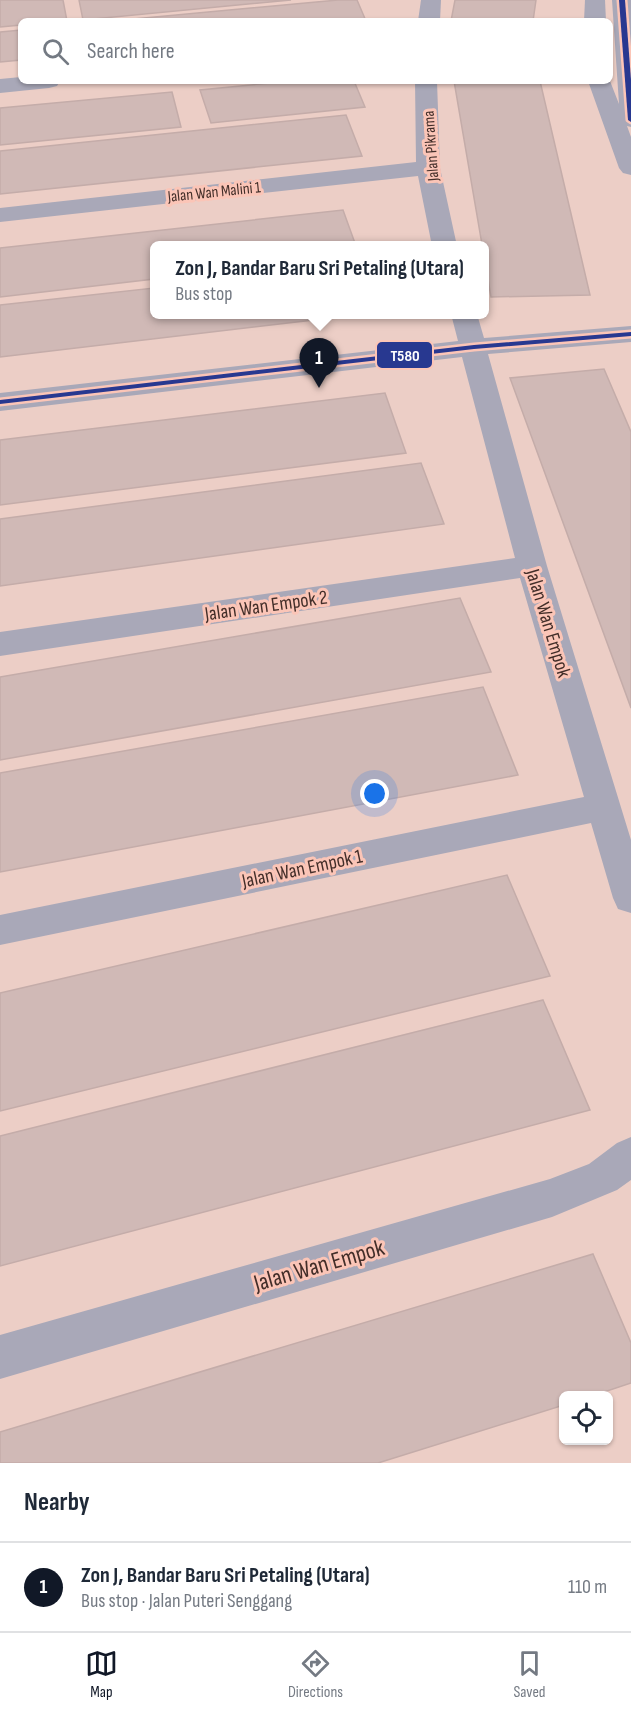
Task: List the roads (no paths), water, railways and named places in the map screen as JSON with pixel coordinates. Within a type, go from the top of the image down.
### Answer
[{"type":"street","points":[[429,18],[431,0]]},
{"type":"street","points":[[595,0],[595,18]]},
{"type":"street","points":[[622,0],[627,33],[631,120]]},
{"type":"street","points":[[613,82],[629,82]]},
{"type":"street","points":[[0,86],[20,84]]},
{"type":"street","name":"Jalan Pikrama","points":[[426,84],[428,168],[444,241]]},
{"type":"street","points":[[600,84],[631,168]]},
{"type":"street","name":"Jalan Wan Malini 1","points":[[0,215],[428,168]]},
{"type":"street","points":[[465,319],[474,347]]},
{"type":"street","points":[[0,402],[474,347],[631,334]]},
{"type":"street","name":"Jalan Wan Empok","points":[[474,347],[532,566],[631,898]]},
{"type":"street","name":"Jalan Wan Empok 2","points":[[0,644],[532,566]]},
{"type":"street","name":"Jalan Wan Empok 1","points":[[0,930],[604,807]]},
{"type":"street","name":"Jalan Wan Empok","points":[[0,1357],[552,1198],[603,1177],[631,1156]]},
{"type":"place","name":"Zon J, Bandar Baru Sri Petaling (Utara)","points":[[319,388]]}]
